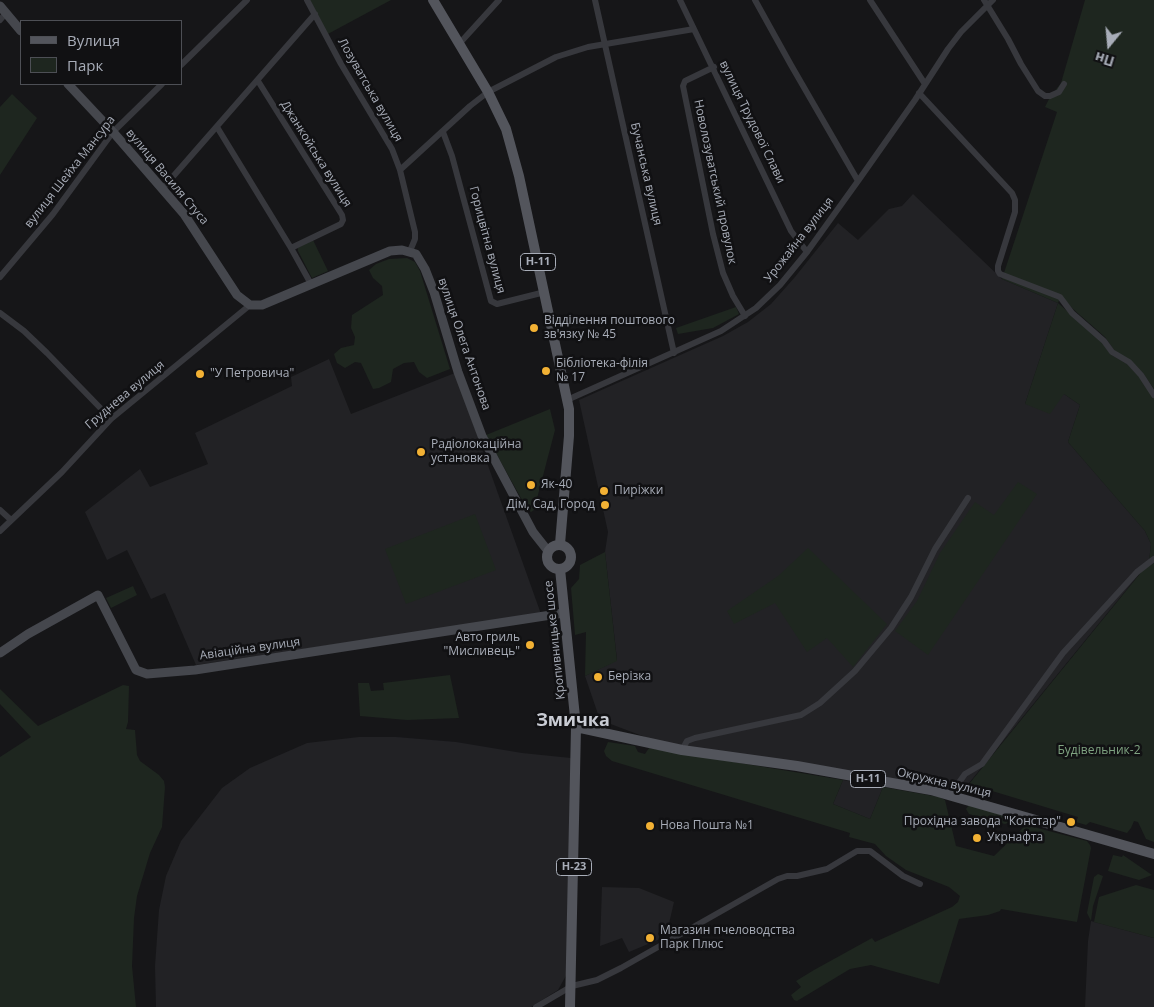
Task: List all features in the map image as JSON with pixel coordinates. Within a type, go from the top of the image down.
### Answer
[{"type":"main road","name":"Н-11","points":[[433,0],[488,92],[510,142],[545,292],[567,400],[569,436],[560,544]]},
{"type":"main road","points":[[2,13],[20,29]]},
{"type":"main road","name":"вулиця Василя Стуса","points":[[69,85],[163,188],[195,229],[237,295],[250,305]]},
{"type":"main road","points":[[250,305],[262,305],[390,251],[410,252]]},
{"type":"main road","name":"вулиця Олега Антонова","points":[[410,252],[420,259],[425,269],[458,372],[482,436],[533,532],[548,551]]},
{"type":"main road","points":[[548,551],[560,544]]},
{"type":"main road","name":"Кропивницьке шосе","points":[[548,551],[546,556],[548,563],[553,568],[560,569],[566,567],[572,557],[566,546],[560,544]]},
{"type":"main road","name":"Кропивницьке шосе","points":[[560,569],[576,727],[572,986],[570,1007]]},
{"type":"main road","name":"Авіаційна вулиця","points":[[0,653],[28,634],[98,596],[136,670],[147,674],[204,668],[564,613]]},
{"type":"main road","name":"Окружна вулиця","points":[[576,727],[682,750],[807,768],[931,790],[1154,854]]},
{"type":"street","points":[[182,64],[247,0]]},
{"type":"street","name":"Лозуватська вулиця","points":[[307,0],[341,64],[390,145],[400,170],[415,232],[415,239],[410,252]]},
{"type":"street","points":[[459,44],[499,0]]},
{"type":"street","name":"Бучанська вулиця","points":[[595,0],[674,353]]},
{"type":"street","name":"вулиця Трудової Слави","points":[[680,0],[714,67],[791,231],[807,252]]},
{"type":"street","points":[[755,0],[858,181]]},
{"type":"street","points":[[870,0],[925,84]]},
{"type":"street","name":"Урожайна вулиця","points":[[567,400],[721,331],[745,316],[768,298],[807,252],[920,93],[948,49],[985,3],[993,0]]},
{"type":"street","points":[[985,3],[1038,91],[1045,96],[1050,96],[1059,92],[1064,84]]},
{"type":"street","points":[[163,188],[315,14]]},
{"type":"street","points":[[400,170],[488,92],[556,57],[588,47],[694,29]]},
{"type":"street","name":"Новолозуватський провулок","points":[[714,67],[685,81],[683,86],[713,234],[723,273],[733,296],[745,316]]},
{"type":"street","name":"Джанкойська вулиця","points":[[258,81],[344,220],[341,224],[291,248]]},
{"type":"street","name":"вулиця Шейха Мансура","points":[[0,277],[59,207],[113,132],[161,85]]},
{"type":"street","points":[[920,93],[1008,187],[1015,200],[1015,212],[998,266],[1000,274],[1060,297],[1072,313],[1104,341],[1112,352],[1129,362],[1141,375],[1154,395]]},
{"type":"street","points":[[217,127],[311,284]]},
{"type":"street","name":"Горицвітна вулиця","points":[[443,132],[452,156],[491,300],[497,304],[545,292]]},
{"type":"street","name":"Груднева вулиця","points":[[0,531],[62,472],[111,419],[250,305]]},
{"type":"street","points":[[0,313],[24,331],[111,419]]},
{"type":"street","points":[[682,750],[687,741],[695,738],[801,714],[820,703],[855,671],[892,628],[911,597],[935,549],[968,498]]},
{"type":"street","points":[[0,510],[12,520]]},
{"type":"street","points":[[950,795],[965,774],[982,764],[1063,653],[1137,572],[1154,559]]},
{"type":"street","points":[[536,1007],[572,986],[597,980],[621,968],[778,878],[798,876],[827,869],[857,851],[870,851],[903,876],[920,884]]},
{"type":"shaded area","points":[[913,194],[1002,279],[1058,303],[1025,404],[1064,394],[1080,405],[1068,442],[1145,531],[1151,544],[1149,562],[960,794],[661,743],[600,720],[585,676],[617,660],[605,552],[608,532],[579,400],[723,336],[748,322],[771,304],[838,223],[858,240],[889,209],[902,206]]},
{"type":"shaded area","points":[[329,359],[351,414],[455,373],[541,614],[196,665],[165,593],[151,599],[127,550],[107,560],[85,512],[140,469],[150,487],[208,464],[195,433],[292,386],[291,377]]},
{"type":"shaded area","points":[[359,737],[396,737],[456,742],[522,753],[571,758],[568,972],[558,990],[531,1007],[156,1007],[155,966],[159,910],[166,876],[181,841],[222,788],[250,768],[307,743]]},
{"type":"shaded area","points":[[843,780],[883,787],[870,819],[833,804]]},
{"type":"shaded area","points":[[602,887],[639,888],[674,902],[668,928],[658,933],[660,939],[629,952],[622,938],[600,946]]},
{"type":"shaded area","points":[[1091,921],[1154,938],[1154,1007],[1085,1007],[1088,941]]},
{"type":"green space","points":[[307,0],[391,0],[326,35]]},
{"type":"green space","points":[[1085,0],[1154,0],[1154,389],[1143,373],[1114,350],[1105,337],[1061,296],[1058,303],[1002,279],[1057,112],[1045,107],[1061,83]]},
{"type":"green space","points":[[12,94],[37,118],[0,175],[0,107]]},
{"type":"green space","points":[[313,240],[328,271],[312,278],[298,248]]},
{"type":"green space","points":[[407,258],[415,262],[420,271],[450,369],[427,378],[419,372],[414,362],[404,363],[393,369],[391,382],[373,389],[361,363],[355,362],[345,368],[337,363],[334,354],[341,348],[354,345],[355,337],[351,328],[352,315],[383,295],[382,286],[373,278],[369,270],[376,264],[389,259]]},
{"type":"green space","points":[[1058,303],[1102,342],[1110,354],[1127,364],[1139,376],[1154,398],[1154,556],[1149,562],[1151,544],[1145,531],[1068,442],[1080,405],[1064,394],[1050,414],[1025,404]]},
{"type":"green space","points":[[736,307],[739,314],[713,328],[678,334],[676,328]]},
{"type":"green space","points":[[550,409],[555,430],[534,510],[531,512],[527,509],[486,435]]},
{"type":"green space","points":[[1018,482],[1037,494],[928,655],[895,631],[917,601],[940,553],[975,502],[994,515]]},
{"type":"green space","points":[[475,514],[496,570],[406,604],[385,549]]},
{"type":"green space","points":[[808,548],[887,624],[853,667],[827,638],[807,652],[775,603],[734,624],[727,611],[778,576]]},
{"type":"green space","points":[[605,552],[617,661],[585,676],[586,632],[575,635],[571,588],[579,579],[580,565]]},
{"type":"green space","name":"Будівельник-2","points":[[1154,563],[1154,842],[1146,839],[1138,822],[1134,821],[1127,833],[1090,822],[1086,825],[1076,822],[1078,817],[969,784],[1143,570]]},
{"type":"green space","points":[[133,586],[137,595],[111,608],[106,598]]},
{"type":"green space","points":[[450,675],[459,718],[407,720],[360,716],[358,683],[369,683],[371,691],[384,690],[383,683]]},
{"type":"green space","points":[[123,685],[129,686],[128,722],[126,729],[135,730],[137,755],[140,761],[159,775],[164,781],[165,787],[162,827],[150,853],[137,896],[134,918],[132,966],[136,1007],[0,1007],[0,757],[31,737],[0,704],[0,689],[38,726]]},
{"type":"green space","points":[[608,742],[635,746],[638,752],[645,754],[649,748],[843,780],[833,804],[870,819],[883,787],[939,797],[945,800],[956,846],[994,856],[1026,825],[1087,841],[1091,848],[1077,922],[1001,909],[988,915],[959,919],[939,984],[871,965],[850,969],[797,1001],[794,1000],[791,995],[801,987],[796,981],[872,938],[875,942],[952,907],[958,902],[960,896],[949,887],[906,870],[886,856],[875,844],[849,837],[850,833],[612,761],[606,756],[604,751]]},
{"type":"green space","points":[[969,805],[1009,817],[1010,822],[1005,824],[969,814],[966,809]]},
{"type":"green space","points":[[1113,855],[1122,857],[1123,855],[1152,875],[1139,880],[1108,871]]},
{"type":"green space","points":[[1098,874],[1103,876],[1093,906],[1091,921],[1087,913],[1094,877]]},
{"type":"green space","points":[[1136,885],[1154,890],[1154,938],[1094,922],[1099,897]]},
{"type":"place","name":"Відділення поштового зв'язку № 45","points":[[534,328]]},
{"type":"place","name":"Бібліотека-філія № 17","points":[[546,371]]},
{"type":"place","name":"\"У Петровича\"","points":[[200,374]]},
{"type":"place","name":"Радіолокаційна установка","points":[[421,452]]},
{"type":"place","name":"Як-40","points":[[531,485]]},
{"type":"place","name":"Пиріжки","points":[[604,491]]},
{"type":"place","name":"Дім, Сад, Город","points":[[605,505]]},
{"type":"place","name":"Авто гриль \"Мисливець\"","points":[[530,645]]},
{"type":"place","name":"Берізка","points":[[598,677]]},
{"type":"place","name":"Прохідна завода \"Констар\"","points":[[1071,822]]},
{"type":"place","name":"Нова Пошта №1","points":[[650,826]]},
{"type":"place","name":"Укрнафта","points":[[977,838]]},
{"type":"place","name":"Магазин пчеловодства Парк Плюс","points":[[650,938]]},
{"type":"district","name":"Змичка","points":[[573,721]]}]
